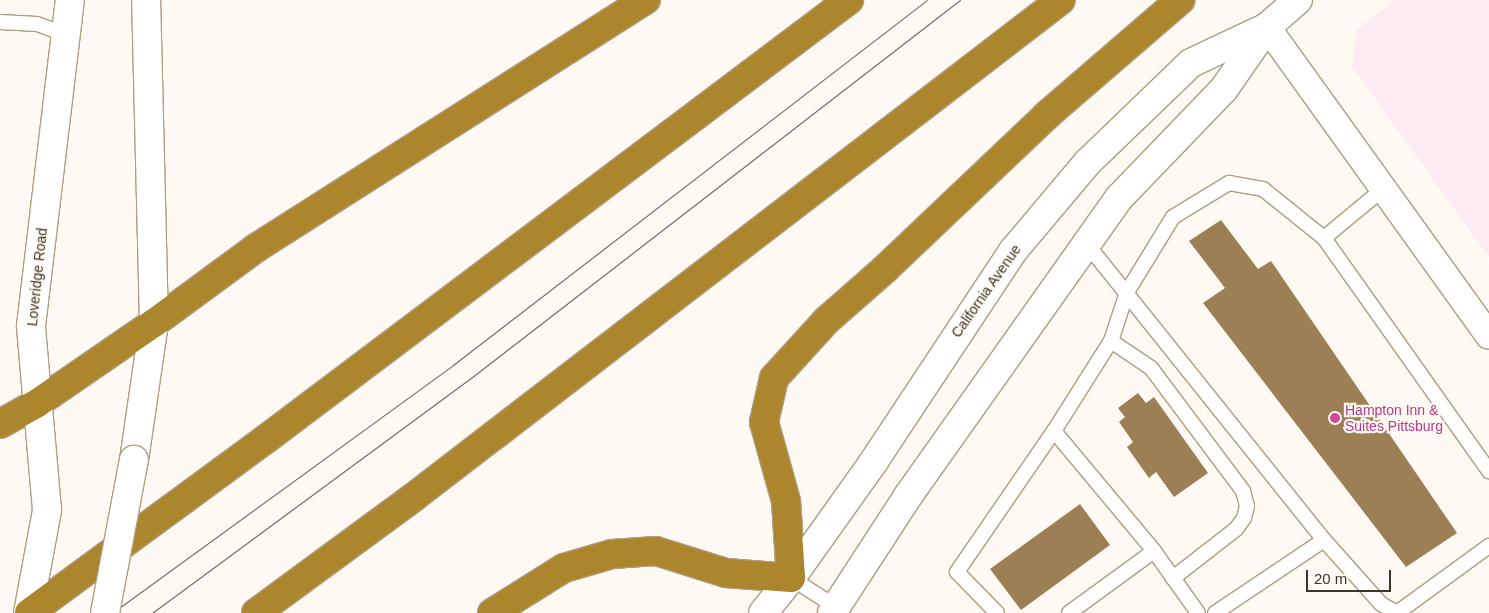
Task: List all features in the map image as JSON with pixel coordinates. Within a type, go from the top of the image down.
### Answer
[{"type":"highway","points":[[0,424],[36,404],[154,323],[264,242],[646,0]]},
{"type":"highway","points":[[29,613],[266,439],[849,0]]},
{"type":"highway","points":[[256,613],[415,496],[1061,0]]},
{"type":"highway","points":[[492,613],[564,568],[612,554],[656,551],[726,573],[792,578],[786,500],[764,422],[774,378],[827,320],[885,269],[1047,115],[1180,0]]},
{"type":"main road","name":"Loveridge Road","points":[[29,613],[47,510],[36,404],[31,326],[70,0]]},
{"type":"main road","points":[[105,613],[134,460],[154,323],[146,0]]},
{"type":"main road","name":"California Avenue","points":[[838,611],[908,496],[1119,198],[1224,89],[1267,27],[1298,0]]},
{"type":"main road","name":"California Avenue","points":[[763,613],[792,578],[874,461],[1012,251],[1087,163],[1191,62],[1267,27]]},
{"type":"street","points":[[1267,27],[1489,336]]},
{"type":"lane","points":[[0,22],[37,24],[65,34]]},
{"type":"lane","points":[[997,613],[957,572],[1054,431],[1111,341],[1127,292],[1174,217],[1229,183],[1262,189],[1324,238],[1489,471]]},
{"type":"lane","points":[[1324,238],[1383,189]]},
{"type":"lane","points":[[1086,243],[1324,540],[1381,604],[1397,612],[1489,546]]},
{"type":"lane","points":[[1111,341],[1152,368],[1243,491],[1247,506],[1244,518],[1236,529],[1172,578]]},
{"type":"lane","points":[[1054,431],[1154,551],[1198,613]]},
{"type":"lane","points":[[1215,613],[1324,540]]},
{"type":"lane","points":[[1068,613],[1154,551]]},
{"type":"lane","points":[[792,578],[838,611]]},
{"type":"shaded area","points":[[1395,0],[1489,0],[1489,257],[1352,66],[1357,30]]},
{"type":"building","name":"Hampton Inn & Suites Pittsburg","points":[[1221,220],[1258,269],[1271,261],[1457,533],[1406,567],[1203,303],[1225,288],[1189,241]]},
{"type":"building","points":[[1138,393],[1146,403],[1154,397],[1208,473],[1174,497],[1156,472],[1149,478],[1127,447],[1133,442],[1119,422],[1125,417],[1118,408]]},
{"type":"building","points":[[1080,504],[1110,545],[1021,610],[990,569]]},
{"type":"tram line","points":[[112,613],[453,365],[927,0]]},
{"type":"tram line","points":[[152,613],[467,381],[960,0]]},
{"type":"place","name":"Hampton Inn & Suites Pittsburg","points":[[1335,418]]}]
